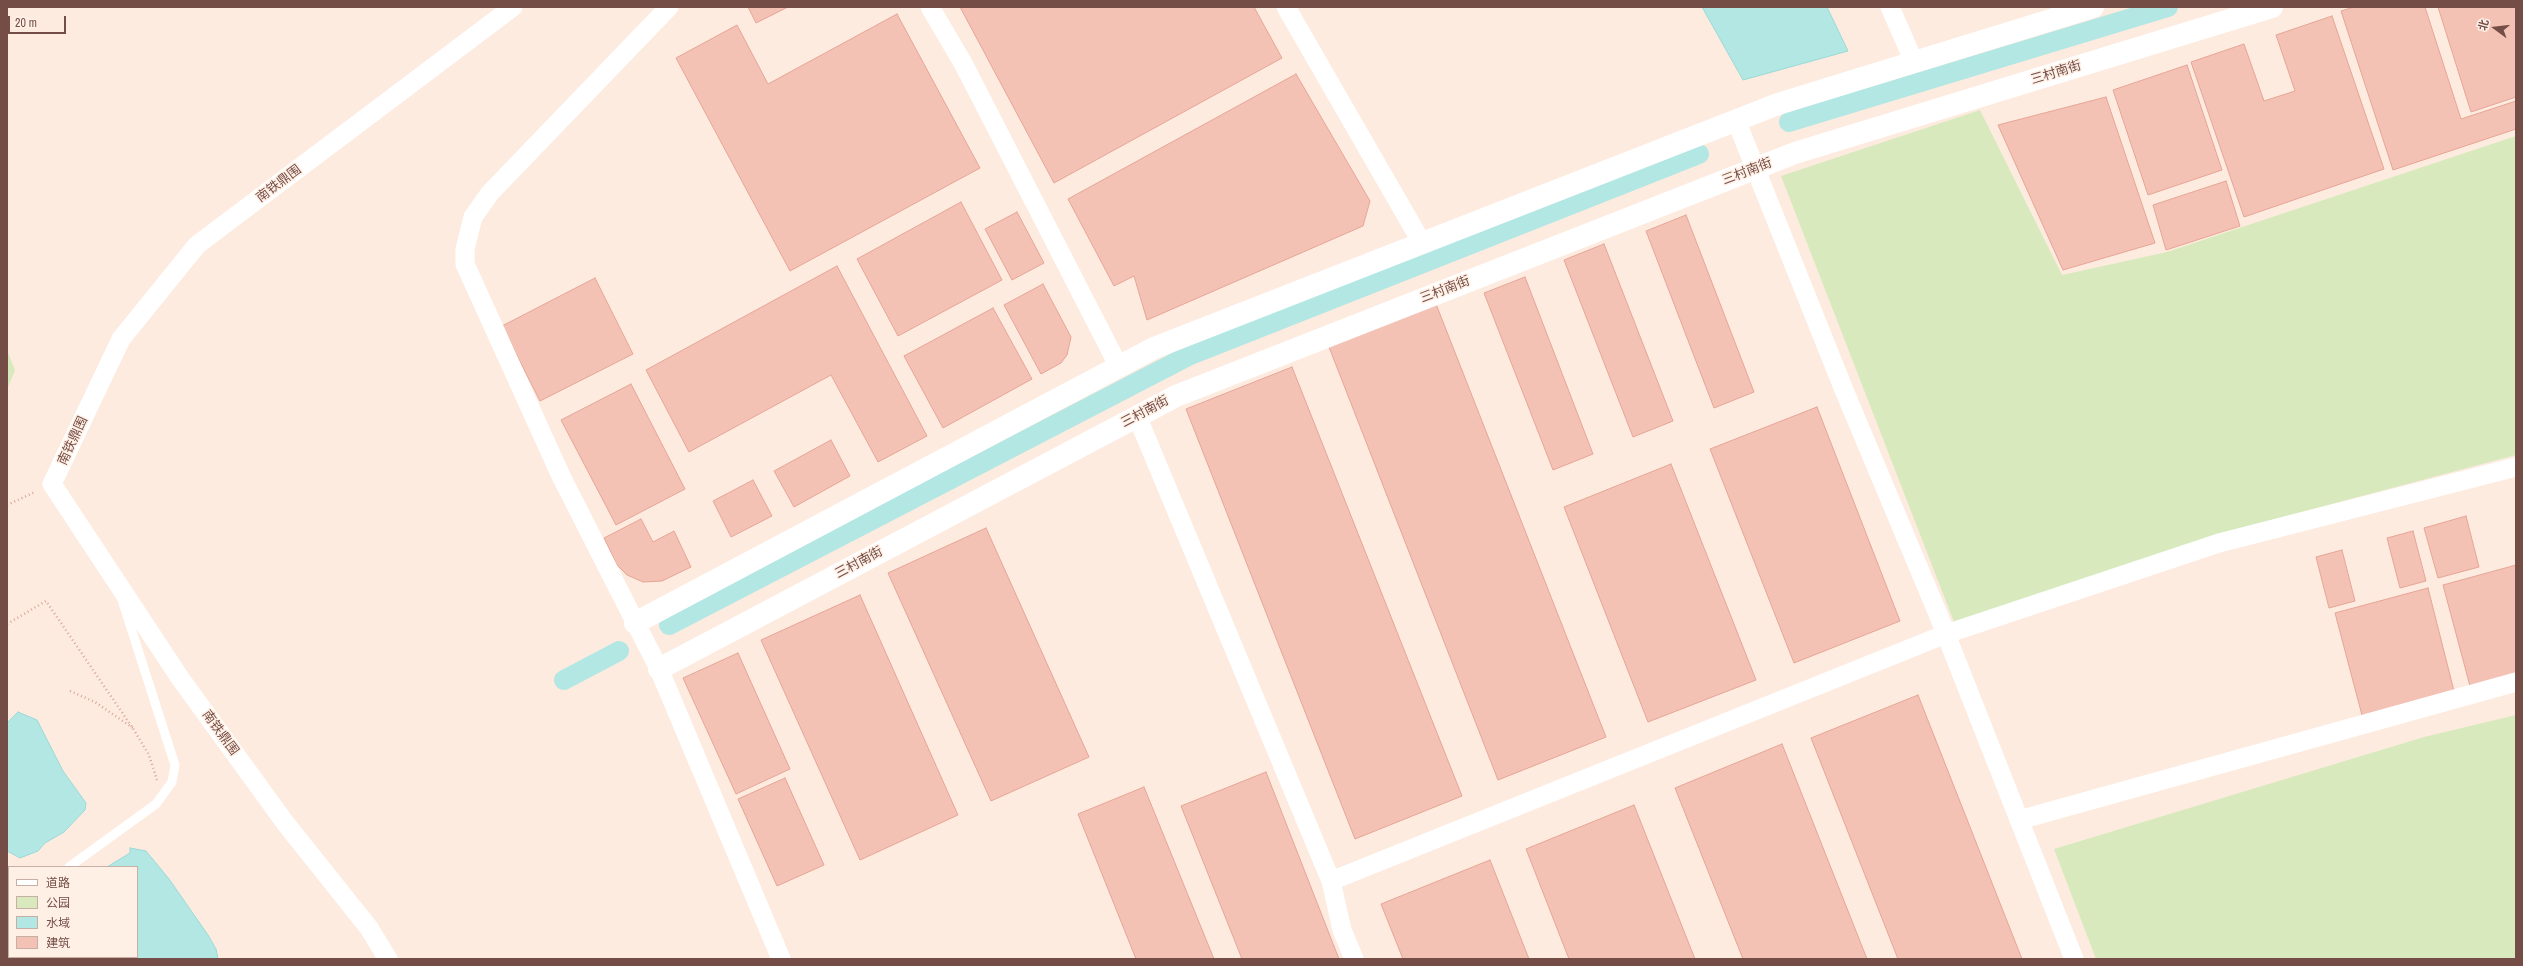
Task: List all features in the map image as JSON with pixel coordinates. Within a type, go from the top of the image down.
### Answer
[{"type":"street","name":"南铁鼎围","points":[[388,959],[369,928],[286,824],[184,685],[52,484],[121,339],[197,245],[513,7]]},
{"type":"street","points":[[669,7],[490,193],[473,217],[465,249],[465,264],[561,476],[659,669],[781,959]]},
{"type":"street","points":[[930,7],[964,65],[1119,367]]},
{"type":"street","points":[[1286,7],[1422,243]]},
{"type":"street","points":[[1890,7],[1914,62]]},
{"type":"street","points":[[635,623],[1154,348],[1778,104],[2093,7]]},
{"type":"street","name":"三村南街","points":[[659,669],[1176,396],[1795,153],[2272,7]]},
{"type":"street","points":[[1736,120],[1754,169],[1946,634],[2074,959]]},
{"type":"street","points":[[1137,416],[1331,881],[1342,930],[1354,959]]},
{"type":"street","points":[[1331,881],[1946,634],[2220,543],[2516,467]]},
{"type":"street","points":[[2020,820],[2516,682]]},
{"type":"lane","points":[[70,866],[156,804],[172,782],[175,765],[117,583]]},
{"type":"path","points":[[7,505],[52,484]]},
{"type":"path","points":[[7,624],[46,601],[134,730],[149,755],[158,784],[156,804]]},
{"type":"path","points":[[70,691],[95,702],[134,730]]},
{"type":"green space","points":[[1980,110],[2062,275],[2167,252],[2516,136],[2516,455],[2219,534],[1954,622],[1781,176]]},
{"type":"green space","points":[[7,350],[15,370],[7,390]]},
{"type":"green space","points":[[2516,715],[2516,959],[2096,959],[2054,849],[2424,737]]},
{"type":"water","points":[[1702,7],[1827,7],[1848,51],[1743,80]]},
{"type":"water","points":[[18,712],[37,720],[63,771],[86,803],[85,810],[64,832],[45,843],[38,851],[20,858],[7,851],[7,723]]},
{"type":"water","points":[[130,848],[146,851],[169,879],[208,935],[216,949],[218,959],[76,959],[138,958],[138,866],[109,866],[130,853]]},
{"type":"building","points":[[748,7],[788,7],[756,23]]},
{"type":"building","points":[[960,7],[1254,7],[1282,58],[1054,183]]},
{"type":"building","points":[[2354,7],[2425,7],[2461,119],[2516,101],[2516,129],[2393,170],[2341,11]]},
{"type":"building","points":[[2438,7],[2516,7],[2516,97],[2471,112]]},
{"type":"building","points":[[897,14],[980,168],[790,271],[676,58],[737,25],[768,84]]},
{"type":"building","points":[[2332,16],[2384,169],[2244,217],[2191,62],[2244,44],[2264,101],[2295,91],[2276,35]]},
{"type":"building","points":[[2187,65],[2222,170],[2148,195],[2113,90]]},
{"type":"building","points":[[1296,74],[1370,201],[1363,226],[1147,320],[1134,276],[1114,286],[1068,199]]},
{"type":"building","points":[[2106,97],[2155,243],[2063,270],[1998,125]]},
{"type":"building","points":[[2226,181],[2240,226],[2166,250],[2153,205]]},
{"type":"building","points":[[961,202],[1002,280],[898,336],[857,259]]},
{"type":"building","points":[[1017,212],[1044,263],[1012,280],[985,229]]},
{"type":"building","points":[[1686,215],[1754,392],[1714,408],[1646,231]]},
{"type":"building","points":[[1604,244],[1673,421],[1633,437],[1564,260]]},
{"type":"building","points":[[837,266],[927,436],[878,462],[831,375],[689,452],[646,370]]},
{"type":"building","points":[[1525,277],[1593,454],[1553,470],[1484,293]]},
{"type":"building","points":[[595,278],[633,354],[540,401],[502,326]]},
{"type":"building","points":[[1043,284],[1071,337],[1067,355],[1061,363],[1041,374],[1004,305]]},
{"type":"building","points":[[1436,304],[1606,737],[1498,780],[1329,347]]},
{"type":"building","points":[[993,308],[1032,379],[943,428],[904,356]]},
{"type":"building","points":[[1292,367],[1462,796],[1355,839],[1186,409]]},
{"type":"building","points":[[631,384],[685,489],[616,525],[561,420]]},
{"type":"building","points":[[1817,407],[1900,621],[1794,663],[1710,449]]},
{"type":"building","points":[[831,440],[850,476],[794,507],[774,471]]},
{"type":"building","points":[[1671,464],[1756,680],[1648,722],[1564,507]]},
{"type":"building","points":[[753,480],[772,516],[731,537],[713,501]]},
{"type":"building","points":[[2466,516],[2479,567],[2438,578],[2424,528]]},
{"type":"building","points":[[641,519],[653,542],[674,531],[691,567],[662,581],[643,582],[627,575],[617,565],[604,538]]},
{"type":"building","points":[[986,528],[1089,757],[991,801],[888,573]]},
{"type":"building","points":[[2413,531],[2426,581],[2400,588],[2387,538]]},
{"type":"building","points":[[2342,550],[2355,601],[2329,608],[2316,557]]},
{"type":"building","points":[[2516,565],[2516,674],[2470,686],[2443,585]]},
{"type":"building","points":[[2428,588],[2455,695],[2363,719],[2335,613]]},
{"type":"building","points":[[860,595],[958,815],[860,860],[761,640]]},
{"type":"building","points":[[738,653],[790,769],[736,794],[683,678]]},
{"type":"building","points":[[1918,695],[2022,959],[1898,959],[1811,738]]},
{"type":"building","points":[[1782,744],[1867,959],[1743,959],[1675,788]]},
{"type":"building","points":[[1266,772],[1339,959],[1242,959],[1181,806]]},
{"type":"building","points":[[785,778],[824,865],[777,886],[738,799]]},
{"type":"building","points":[[1144,787],[1214,959],[1136,959],[1078,814]]},
{"type":"building","points":[[1634,805],[1695,959],[1569,959],[1526,849]]},
{"type":"building","points":[[1490,860],[1529,959],[1403,959],[1381,904]]},
{"type":"waterway","points":[[1789,122],[2168,7]]},
{"type":"waterway","points":[[669,625],[1188,356],[1699,154]]},
{"type":"waterway","points":[[564,680],[619,651]]}]
